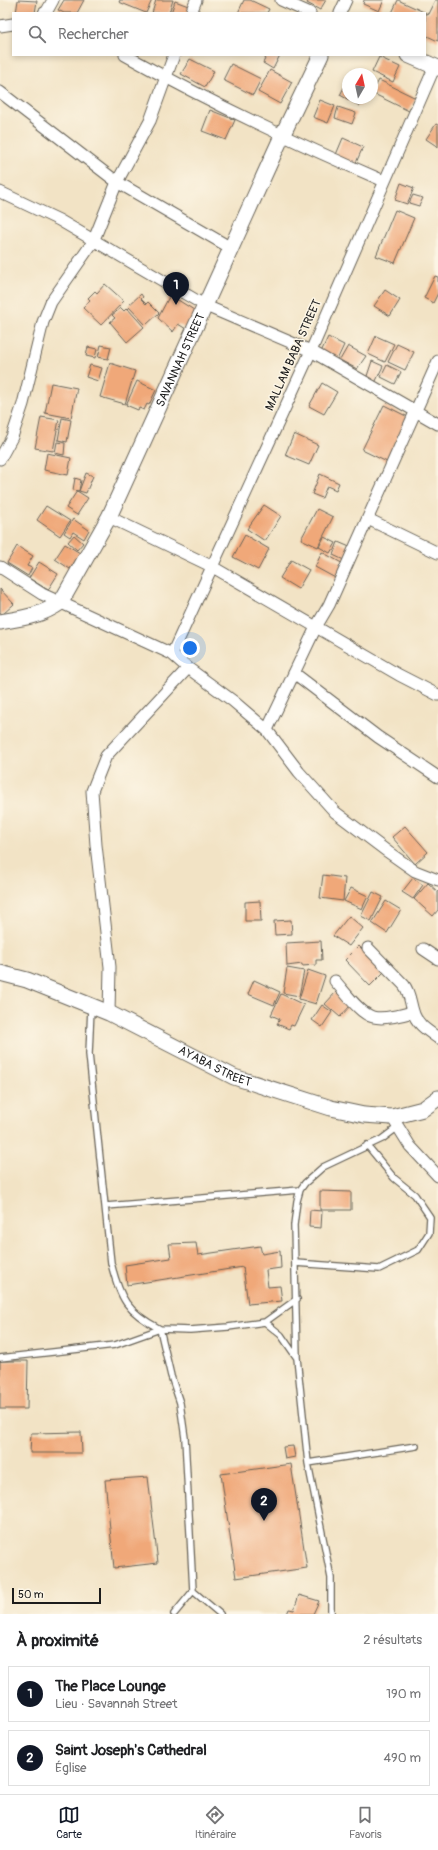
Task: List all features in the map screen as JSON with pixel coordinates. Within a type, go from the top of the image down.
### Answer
[{"type":"street","points":[[47,12],[53,0]]},
{"type":"street","points":[[191,12],[196,0]]},
{"type":"street","points":[[281,0],[308,12]]},
{"type":"street","points":[[340,12],[346,0]]},
{"type":"street","points":[[0,26],[12,24]]},
{"type":"street","points":[[127,56],[165,78],[282,136],[384,181]]},
{"type":"street","points":[[0,460],[12,437],[23,404],[43,322],[51,302],[93,242],[117,182],[150,121],[174,56]]},
{"type":"street","name":"SAVANNAH STREET","points":[[0,622],[23,618],[48,611],[61,602],[109,517],[282,136],[321,56]]},
{"type":"street","points":[[410,56],[436,67]]},
{"type":"street","name":"MALLAM BABA STREET","points":[[172,654],[211,566],[311,351],[384,181],[436,67]]},
{"type":"street","points":[[0,92],[117,182],[231,248]]},
{"type":"street","points":[[0,192],[59,220],[93,242],[206,306],[311,351],[438,424]]},
{"type":"street","points":[[267,730],[316,627],[329,605],[438,361]]},
{"type":"street","points":[[109,517],[211,566],[438,695]]},
{"type":"street","points":[[368,519],[438,553]]},
{"type":"street","points":[[0,567],[42,594],[172,654],[188,668],[233,701],[267,730],[299,772],[336,812],[415,871],[438,880]]},
{"type":"street","points":[[109,1013],[110,961],[100,884],[92,791],[106,756],[188,668]]},
{"type":"street","points":[[294,673],[378,737],[438,777]]},
{"type":"street","points":[[368,948],[408,990],[413,1012],[422,1026],[438,1038]]},
{"type":"street","points":[[423,949],[438,959]]},
{"type":"street","name":"AYABA STREET","points":[[0,973],[27,980],[91,1008],[109,1013],[234,1077],[330,1108],[395,1122],[423,1109],[438,1098]]},
{"type":"street","points":[[335,981],[363,1012],[373,1017],[384,1018],[413,1012]]},
{"type":"street","points":[[395,1122],[410,1146],[438,1176]]},
{"type":"lane","points":[[91,1008],[89,1054],[111,1263],[116,1282],[124,1301],[136,1314],[160,1329],[171,1376],[180,1403],[185,1438],[193,1591],[174,1614]]},
{"type":"lane","points":[[331,1614],[331,1578],[308,1463],[297,1358],[297,1298],[294,1225],[300,1190],[305,1183],[323,1168],[382,1139],[395,1122]]},
{"type":"lane","points":[[295,1263],[379,1269],[418,1250],[429,1233],[430,1217],[415,1195],[394,1178],[367,1146]]},
{"type":"lane","points":[[106,1206],[300,1190]]},
{"type":"lane","points":[[0,1358],[115,1345],[160,1329],[205,1329],[265,1322],[297,1298]]},
{"type":"lane","points":[[265,1322],[281,1335],[297,1358]]},
{"type":"lane","points":[[308,1463],[416,1446]]},
{"type":"lane","points":[[193,1591],[220,1614]]},
{"type":"building","points":[[18,0],[37,1],[35,12],[16,12]]},
{"type":"building","points":[[64,0],[84,0],[78,12],[62,12],[58,10]]},
{"type":"building","points":[[120,0],[152,0],[146,12],[119,2]]},
{"type":"building","points":[[156,0],[173,0],[169,12],[152,12]]},
{"type":"building","points":[[244,0],[250,0],[269,9],[268,12],[238,12]]},
{"type":"building","points":[[309,0],[326,0],[320,10],[307,3]]},
{"type":"building","points":[[364,0],[384,0],[379,11],[363,4]]},
{"type":"building","points":[[398,0],[424,12],[392,12]]},
{"type":"building","points":[[435,0],[438,0],[438,41],[426,35],[426,13],[428,14]]},
{"type":"building","points":[[175,1],[191,7],[188,12],[171,12]]},
{"type":"building","points":[[266,56],[280,56],[273,69],[263,63]]},
{"type":"building","points":[[379,57],[400,67],[393,82],[378,75],[378,68],[374,68]]},
{"type":"building","points":[[190,59],[214,71],[205,87],[181,74]]},
{"type":"building","points":[[231,64],[261,79],[253,95],[223,80]]},
{"type":"building","points":[[270,70],[292,82],[280,104],[258,92]]},
{"type":"building","points":[[379,80],[416,98],[409,111],[378,96]]},
{"type":"building","points":[[320,100],[335,106],[328,123],[313,117]]},
{"type":"building","points":[[338,107],[356,113],[352,124],[335,118]]},
{"type":"building","points":[[210,110],[235,120],[226,140],[202,131]]},
{"type":"building","points":[[436,124],[438,125],[438,147],[426,139]]},
{"type":"building","points":[[343,138],[363,147],[355,165],[335,157]]},
{"type":"building","points":[[401,183],[414,188],[407,204],[395,200]]},
{"type":"building","points":[[413,195],[423,198],[419,206],[409,203]]},
{"type":"building","points":[[395,210],[414,218],[395,263],[376,256]]},
{"type":"building","points":[[435,276],[438,277],[438,293],[433,303],[424,298]]},
{"type":"building","points":[[105,284],[124,301],[101,325],[83,308],[90,300],[88,298],[95,291],[97,293]]},
{"type":"building","points":[[385,290],[400,300],[390,316],[374,306]]},
{"type":"building","points":[[141,294],[143,297],[141,299],[146,304],[148,302],[159,313],[146,325],[128,306]]},
{"type":"building","points":[[170,295],[202,315],[191,332],[178,324],[173,332],[158,318]]},
{"type":"building","points":[[121,308],[124,311],[127,308],[144,327],[127,342],[110,322],[115,318],[112,315]]},
{"type":"building","points":[[376,336],[394,344],[385,362],[368,354]]},
{"type":"building","points":[[328,337],[344,345],[337,360],[321,352]]},
{"type":"building","points":[[397,344],[414,352],[405,370],[388,362]]},
{"type":"building","points":[[101,345],[111,347],[108,359],[98,357]]},
{"type":"building","points":[[348,346],[366,356],[357,369],[340,360]]},
{"type":"building","points":[[88,347],[97,349],[95,358],[86,356]]},
{"type":"building","points":[[372,361],[383,366],[375,383],[366,379]]},
{"type":"building","points":[[110,363],[135,371],[125,404],[100,397]]},
{"type":"building","points":[[90,365],[102,368],[98,381],[86,377]]},
{"type":"building","points":[[387,365],[401,372],[395,384],[381,377]]},
{"type":"building","points":[[137,381],[156,390],[149,405],[147,404],[144,410],[139,408],[138,410],[126,405]]},
{"type":"building","points":[[51,383],[77,388],[71,418],[45,413]]},
{"type":"building","points":[[322,383],[337,392],[324,414],[309,406]]},
{"type":"building","points":[[384,405],[408,417],[387,462],[362,450]]},
{"type":"building","points":[[41,417],[59,420],[53,451],[35,448]]},
{"type":"building","points":[[62,418],[71,420],[67,442],[58,440]]},
{"type":"building","points":[[294,434],[318,445],[309,465],[285,455]]},
{"type":"building","points":[[57,442],[65,443],[64,455],[55,453]]},
{"type":"building","points":[[47,453],[71,458],[68,475],[44,470]]},
{"type":"building","points":[[86,473],[93,476],[86,493],[79,491]]},
{"type":"building","points":[[320,474],[339,483],[336,490],[327,486],[322,498],[312,494]]},
{"type":"building","points":[[75,478],[81,480],[79,491],[73,490]]},
{"type":"building","points":[[77,491],[88,498],[77,515],[66,508]]},
{"type":"building","points":[[264,505],[281,516],[265,541],[247,529]]},
{"type":"building","points":[[46,506],[70,521],[60,536],[37,520]]},
{"type":"building","points":[[317,509],[333,517],[318,547],[301,539]]},
{"type":"building","points":[[73,519],[89,530],[84,539],[73,532],[70,537],[64,533]]},
{"type":"building","points":[[74,535],[83,543],[77,550],[68,542]]},
{"type":"building","points":[[245,535],[269,549],[258,570],[233,557]]},
{"type":"building","points":[[324,537],[336,543],[330,553],[319,547]]},
{"type":"building","points":[[338,542],[352,548],[346,561],[333,555]]},
{"type":"building","points":[[65,544],[80,553],[70,569],[55,559]]},
{"type":"building","points":[[17,546],[33,556],[27,566],[32,568],[28,576],[7,563]]},
{"type":"building","points":[[322,552],[347,566],[339,580],[315,567]]},
{"type":"building","points":[[291,560],[309,570],[298,589],[280,578]]},
{"type":"building","points":[[39,562],[58,574],[48,590],[29,578]]},
{"type":"building","points":[[0,589],[14,604],[2,615],[0,612]]},
{"type":"building","points":[[405,826],[428,852],[415,864],[392,837]]},
{"type":"building","points":[[323,875],[345,878],[343,901],[320,898]]},
{"type":"building","points":[[413,878],[423,885],[413,899],[402,892]]},
{"type":"building","points":[[428,883],[438,892],[438,910],[433,916],[414,899]]},
{"type":"building","points":[[351,888],[368,896],[362,909],[344,901]]},
{"type":"building","points":[[373,892],[383,897],[371,921],[361,916]]},
{"type":"building","points":[[260,901],[261,921],[245,921],[245,902]]},
{"type":"building","points":[[386,901],[401,910],[387,933],[372,923]]},
{"type":"building","points":[[349,916],[363,928],[349,946],[333,936]]},
{"type":"building","points":[[291,920],[292,934],[275,935],[274,921]]},
{"type":"building","points":[[321,941],[322,960],[316,960],[316,965],[302,966],[302,964],[287,966],[286,943]]},
{"type":"building","points":[[359,946],[384,972],[370,986],[345,960]]},
{"type":"building","points":[[287,968],[304,971],[299,996],[283,993]]},
{"type":"building","points":[[308,970],[325,976],[316,1004],[299,999]]},
{"type":"building","points":[[254,980],[280,992],[274,1005],[248,994]]},
{"type":"building","points":[[336,992],[351,1005],[340,1017],[325,1004]]},
{"type":"building","points":[[281,994],[304,1005],[294,1026],[291,1025],[289,1029],[277,1024],[280,1019],[271,1015]]},
{"type":"building","points":[[322,1005],[332,1012],[322,1027],[312,1020]]},
{"type":"building","points":[[320,1191],[351,1192],[351,1210],[320,1210]]},
{"type":"building","points":[[310,1210],[322,1211],[321,1228],[309,1227]]},
{"type":"building","points":[[196,1243],[198,1255],[260,1246],[262,1254],[280,1251],[281,1268],[266,1270],[268,1287],[280,1286],[282,1301],[248,1304],[243,1267],[127,1285],[125,1265],[171,1258],[169,1244]]},
{"type":"building","points":[[0,1361],[28,1361],[27,1409],[0,1409]]},
{"type":"building","points":[[81,1432],[82,1453],[30,1453],[31,1433]]},
{"type":"building","points":[[293,1446],[295,1457],[285,1459],[283,1447]]},
{"type":"building","points":[[291,1464],[307,1568],[236,1578],[221,1474]]},
{"type":"building","points":[[148,1477],[158,1563],[114,1568],[105,1480]]},
{"type":"building","points":[[299,1595],[319,1601],[313,1614],[287,1614],[289,1609],[294,1610]]},
{"type":"place","name":"The Place Lounge","points":[[176,305]]},
{"type":"place","name":"Saint Joseph's Cathedral","points":[[264,1521]]}]
